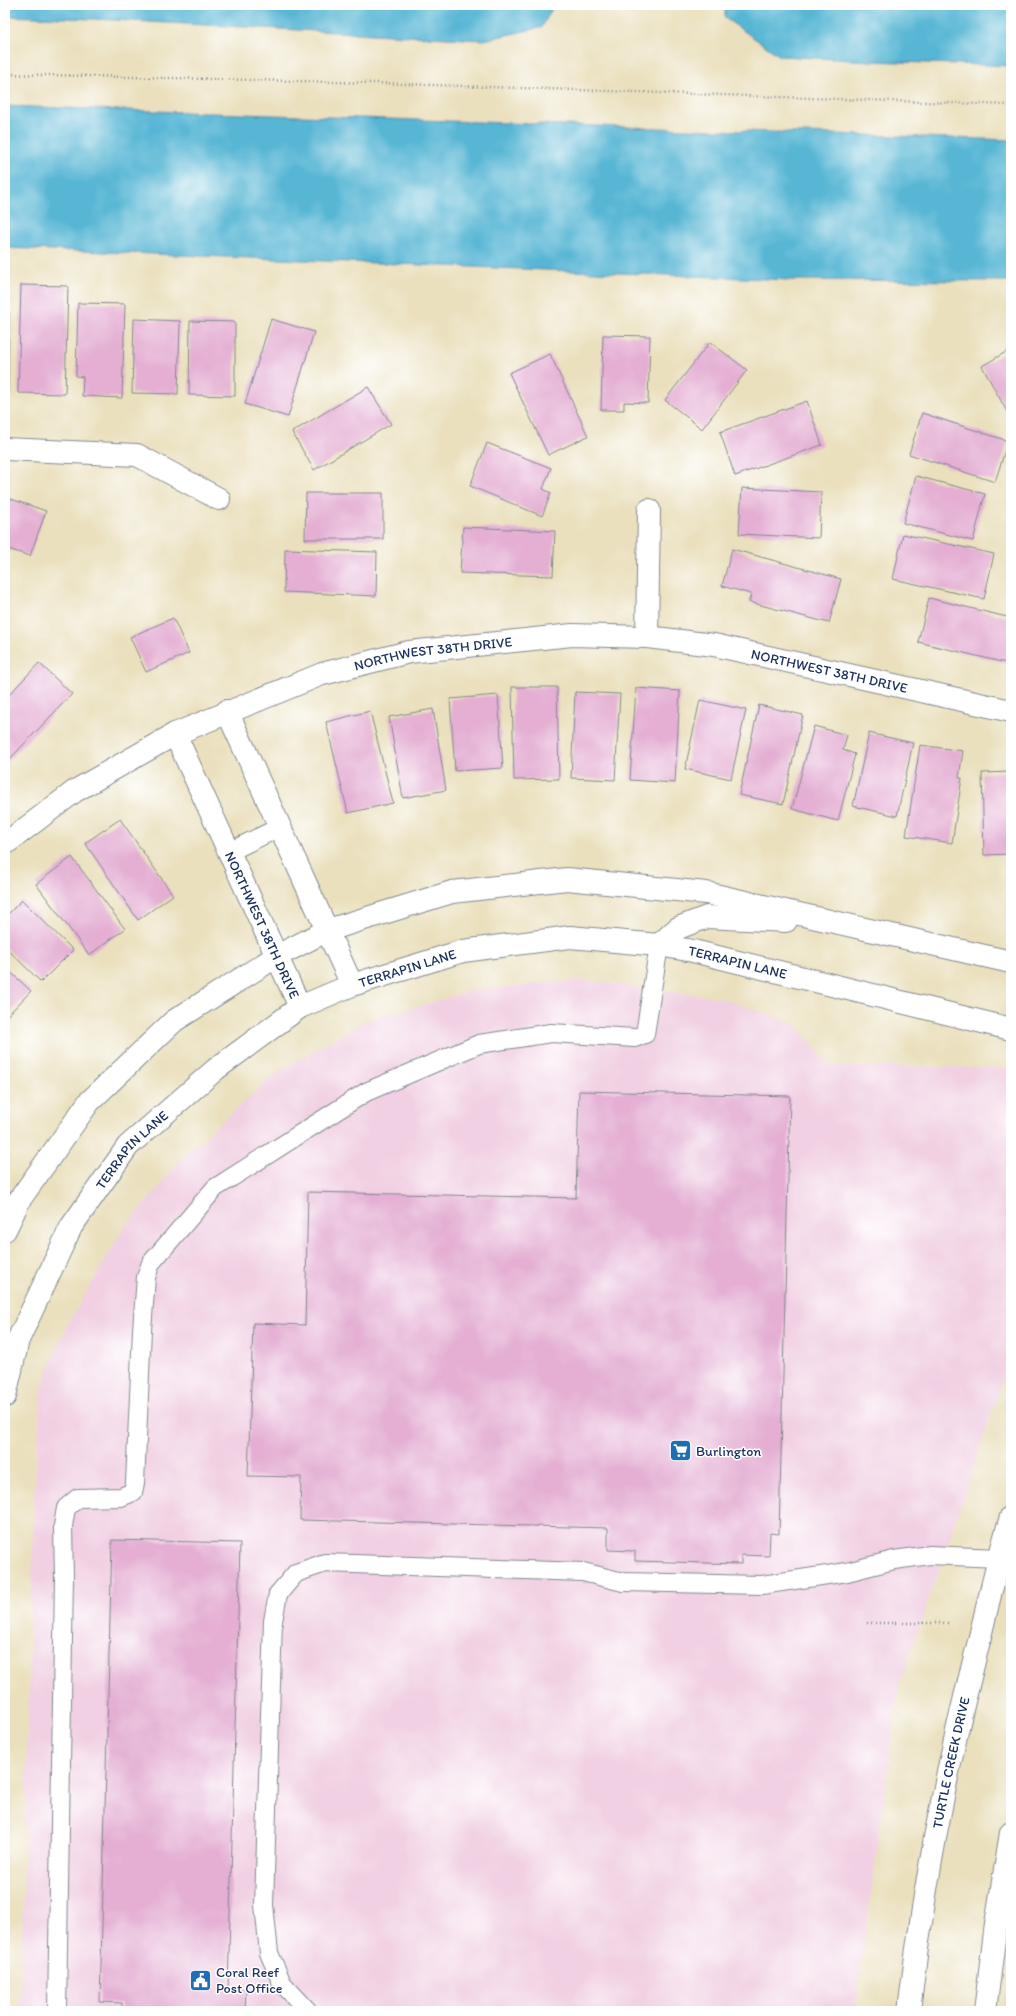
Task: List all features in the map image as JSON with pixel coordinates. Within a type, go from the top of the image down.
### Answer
[{"type":"street","points":[[5,449],[136,455],[219,499]]},
{"type":"street","points":[[646,636],[649,510]]},
{"type":"street","name":"NORTHWEST 38TH DRIVE","points":[[5,844],[75,792],[175,734],[227,711],[322,674],[409,652],[572,635],[646,636],[721,647],[1011,710]]},
{"type":"street","points":[[227,711],[352,985]]},
{"type":"street","name":"NORTHWEST 38TH DRIVE","points":[[175,734],[300,1007]]},
{"type":"street","points":[[5,1230],[20,1199],[89,1102],[174,1021],[277,956],[328,930],[452,892],[567,879],[706,893],[1011,962]]},
{"type":"street","points":[[659,945],[678,928],[706,917],[845,924]]},
{"type":"street","name":"TERRAPIN LANE","points":[[5,1396],[18,1340],[72,1227],[128,1146],[216,1069],[300,1007],[352,985],[463,951],[570,937],[659,945],[1011,1029]]},
{"type":"street","name":"TURTLE CREEK DRIVE","points":[[909,2011],[914,1964],[938,1818],[963,1700],[1005,1559],[1011,1518]]},
{"type":"street","points":[[985,2011],[996,1924],[1011,1833]]},
{"type":"lane","points":[[229,852],[280,827]]},
{"type":"lane","points":[[57,2011],[64,1578],[63,1526],[66,1508],[78,1498],[121,1497],[133,1492],[135,1483],[146,1277],[151,1264],[215,1188],[366,1092],[479,1044],[551,1033],[635,1038],[645,1034],[659,945]]},
{"type":"lane","points":[[308,2011],[282,1983],[269,1953],[264,1905],[273,1621],[278,1594],[296,1573],[325,1563],[583,1572],[623,1582],[762,1585],[847,1572],[894,1560],[930,1555],[1005,1559]]},
{"type":"path","points":[[5,74],[383,84],[1011,105]]},
{"type":"path","points":[[867,1623],[948,1623]]},
{"type":"shaded area","points":[[582,980],[720,998],[794,1023],[831,1066],[1011,1068],[1011,1354],[899,1685],[855,2011],[20,2011],[34,1496],[42,1385],[67,1326],[123,1229],[189,1151],[278,1072],[361,1023],[474,990]]},
{"type":"water","points":[[5,5],[554,5],[542,27],[484,40],[94,19],[5,16]]},
{"type":"water","points":[[725,5],[1011,5],[1011,66],[780,56],[725,18]]},
{"type":"water","points":[[5,106],[1011,140],[1011,281],[791,280],[5,248]]},
{"type":"building","points":[[21,285],[68,286],[65,394],[18,393]]},
{"type":"building","points":[[78,303],[125,304],[122,398],[82,396],[83,377],[76,376]]},
{"type":"building","points":[[5,313],[9,313],[8,398],[5,398]]},
{"type":"building","points":[[134,319],[180,321],[178,394],[132,393]]},
{"type":"building","points":[[271,319],[314,332],[288,417],[245,404]]},
{"type":"building","points":[[190,321],[235,322],[235,396],[189,395]]},
{"type":"building","points":[[603,335],[650,336],[648,403],[624,402],[624,410],[601,410]]},
{"type":"building","points":[[710,342],[747,370],[702,429],[665,400]]},
{"type":"building","points":[[1011,349],[1011,419],[982,366]]},
{"type":"building","points":[[550,354],[588,436],[548,455],[509,373]]},
{"type":"building","points":[[368,387],[391,424],[314,470],[292,432]]},
{"type":"building","points":[[807,401],[822,445],[735,476],[720,432]]},
{"type":"building","points":[[922,413],[1008,441],[995,482],[909,454]]},
{"type":"building","points":[[487,443],[551,468],[543,489],[551,493],[542,516],[470,486]]},
{"type":"building","points":[[916,476],[985,494],[973,541],[903,523]]},
{"type":"building","points":[[742,488],[821,492],[819,538],[739,534]]},
{"type":"building","points":[[306,493],[383,493],[383,539],[305,539]]},
{"type":"building","points":[[5,497],[46,511],[30,556],[5,548]]},
{"type":"building","points":[[463,527],[555,531],[553,576],[460,573]]},
{"type":"building","points":[[903,534],[994,554],[984,599],[893,579]]},
{"type":"building","points":[[285,549],[377,552],[376,596],[284,592]]},
{"type":"building","points":[[732,549],[841,579],[829,623],[749,602],[751,594],[722,586]]},
{"type":"building","points":[[929,598],[1011,618],[1011,643],[1006,663],[918,642]]},
{"type":"building","points":[[173,618],[189,653],[146,672],[130,637]]},
{"type":"building","points":[[39,663],[72,694],[5,764],[5,699]]},
{"type":"building","points":[[512,687],[557,687],[559,779],[514,780]]},
{"type":"building","points":[[636,688],[680,691],[675,783],[630,780]]},
{"type":"building","points":[[575,692],[620,694],[615,780],[571,778]]},
{"type":"building","points":[[498,695],[503,768],[455,771],[450,699]]},
{"type":"building","points":[[700,700],[746,710],[731,779],[685,769]]},
{"type":"building","points":[[759,705],[803,715],[783,804],[739,795]]},
{"type":"building","points":[[433,709],[446,790],[403,798],[389,717]]},
{"type":"building","points":[[370,711],[393,803],[348,813],[326,722]]},
{"type":"building","points":[[814,726],[847,735],[843,750],[855,754],[838,821],[792,809]]},
{"type":"building","points":[[869,733],[913,743],[897,816],[853,806]]},
{"type":"building","points":[[920,745],[963,751],[959,778],[962,778],[952,843],[906,836]]},
{"type":"building","points":[[1011,772],[1011,854],[984,855],[982,773]]},
{"type":"building","points":[[120,819],[173,895],[138,920],[85,843]]},
{"type":"building","points":[[72,857],[125,929],[89,955],[36,884]]},
{"type":"building","points":[[22,900],[73,950],[41,982],[5,947],[5,917]]},
{"type":"building","points":[[5,967],[31,991],[5,1018]]},
{"type":"building","points":[[579,1091],[790,1096],[779,1534],[770,1533],[769,1556],[741,1555],[741,1564],[635,1561],[635,1551],[608,1550],[608,1528],[300,1520],[301,1477],[248,1476],[253,1323],[305,1325],[308,1192],[576,1198]]},
{"type":"building","points":[[112,1540],[240,1543],[228,1989],[246,1990],[245,2011],[122,2011],[122,2003],[100,2002]]},
{"type":"place","name":"Burlington","points":[[681,1451]]},
{"type":"place","name":"Coral Reef Post Office","points":[[200,1980]]}]
